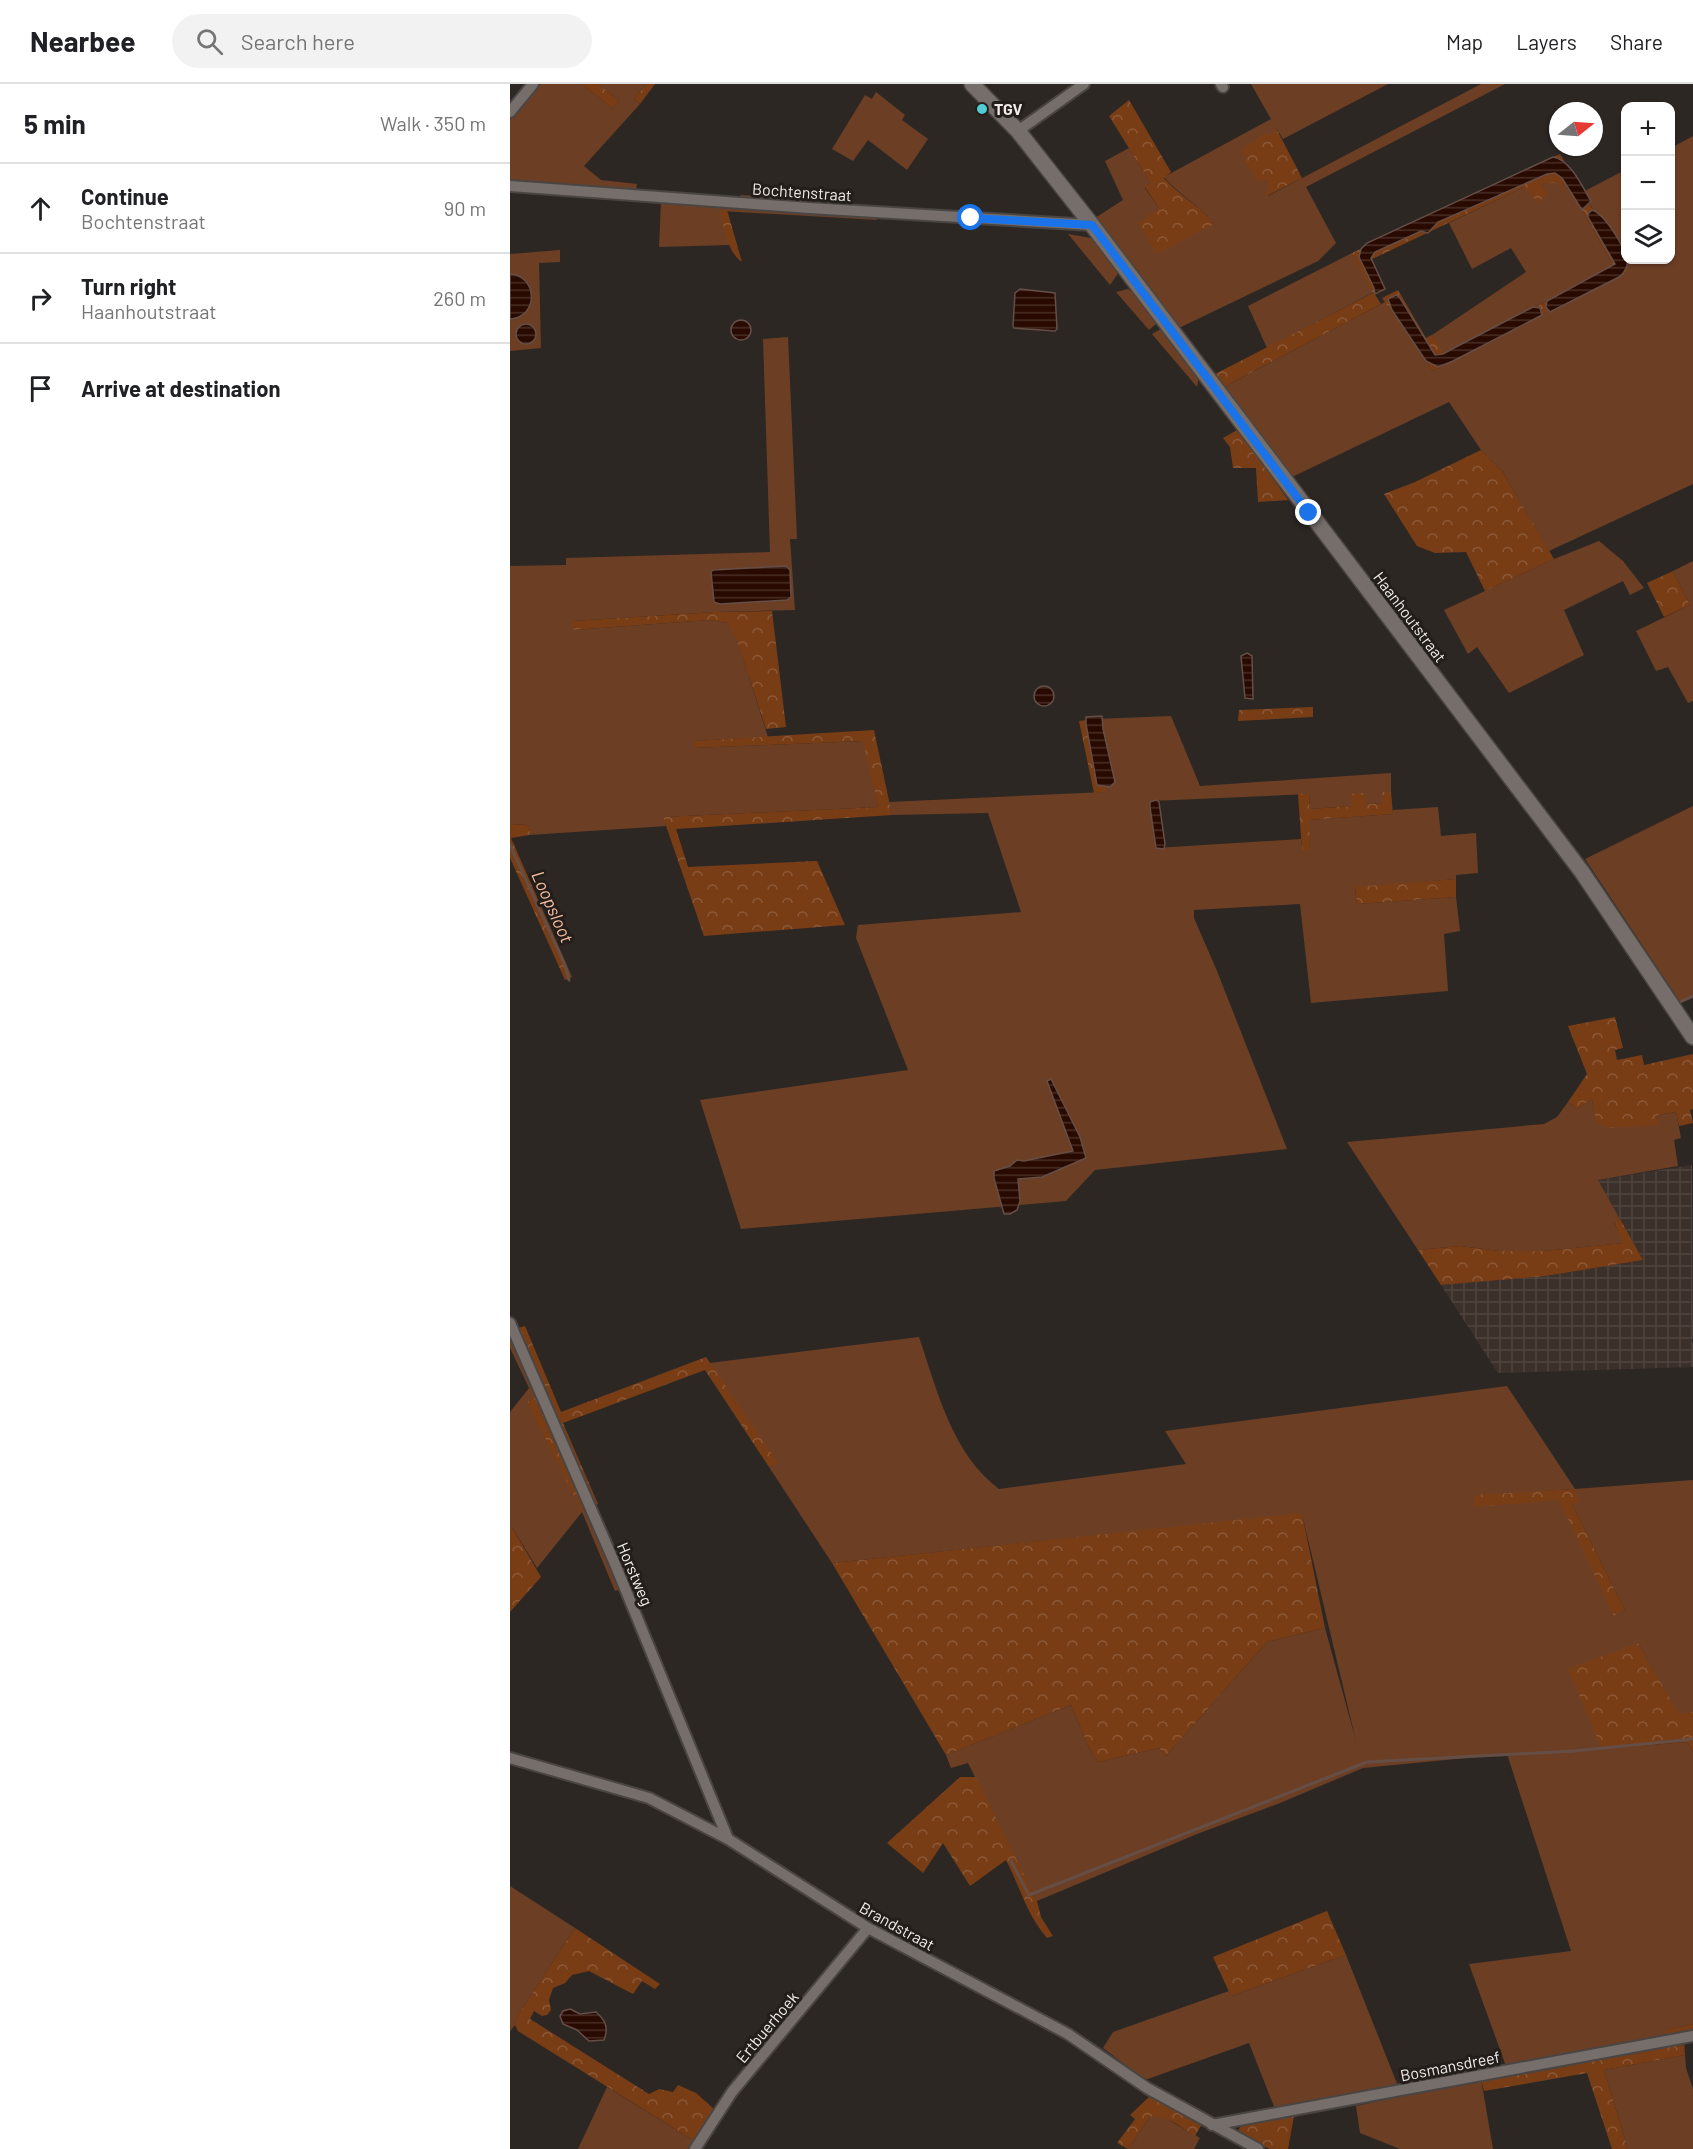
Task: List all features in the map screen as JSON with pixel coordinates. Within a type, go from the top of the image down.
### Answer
[{"type":"street","points":[[510,112],[533,84]]},
{"type":"street","name":"Haanhoutstraat","points":[[972,84],[1018,131],[1092,225],[1582,872],[1693,1036]]},
{"type":"street","points":[[1018,131],[1084,84]]},
{"type":"street","name":"Bochtenstraat","points":[[510,186],[809,208],[1092,225]]},
{"type":"street","name":"Horstweg","points":[[510,1323],[615,1564],[728,1839]]},
{"type":"street","name":"Brandstraat","points":[[510,1758],[649,1798],[728,1839],[868,1929],[1068,2034],[1147,2088],[1258,2149]]},
{"type":"street","name":"Ertbuerhoek","points":[[695,2149],[732,2092],[868,1929]]},
{"type":"street","name":"Bosmansdreef","points":[[1212,2125],[1693,2036]]},
{"type":"shaded area","points":[[541,84],[582,84],[613,109],[619,101],[599,84],[646,84],[634,99],[640,104],[584,166],[601,180],[637,184],[636,190],[510,183],[510,120]]},
{"type":"shaded area","points":[[1251,84],[1388,84],[1283,139],[1276,128],[1265,180],[1268,182],[1268,196],[1481,84],[1505,84],[1306,187],[1336,243],[1318,261],[1179,328],[1095,218],[1123,200],[1105,161],[1129,148],[1150,182],[1145,188],[1159,208],[1214,224],[1164,177],[1271,119]]},
{"type":"shaded area","points":[[876,92],[905,115],[902,120],[928,139],[907,170],[868,140],[853,161],[832,149],[865,95],[872,99]]},
{"type":"shaded area","points":[[1693,136],[1693,484],[1549,551],[1502,471],[1481,450],[1449,402],[1292,477],[1224,387],[1385,302],[1433,371],[1628,271],[1624,264],[1675,264],[1675,146]]},
{"type":"shaded area","points":[[1553,157],[1570,168],[1591,201],[1582,210],[1562,178],[1555,173],[1547,174],[1438,222],[1428,233],[1421,231],[1375,252],[1371,258],[1385,289],[1375,294],[1359,257],[1361,249],[1367,243]]},
{"type":"shaded area","points":[[1621,172],[1621,259],[1583,192]]},
{"type":"shaded area","points":[[1559,183],[1571,190],[1614,267],[1443,353],[1432,335],[1526,272],[1511,248],[1472,269],[1449,223],[1524,187],[1547,195],[1542,184]]},
{"type":"shaded area","points":[[741,195],[804,198],[802,204],[738,200]]},
{"type":"shaded area","points":[[661,201],[875,214],[877,220],[721,211],[730,245],[659,247]]},
{"type":"shaded area","points":[[1592,210],[1609,226],[1621,245],[1621,264],[1627,264],[1626,269],[1619,277],[1550,312],[1546,307],[1547,301],[1615,264],[1588,214]]},
{"type":"shaded area","points":[[1068,234],[1091,238],[1117,269],[1117,275],[1110,285]]},
{"type":"shaded area","points":[[560,250],[560,262],[539,263],[541,348],[510,351],[510,254]]},
{"type":"shaded area","points":[[1352,253],[1374,292],[1267,348],[1248,306]]},
{"type":"shaded area","points":[[510,274],[519,276],[526,282],[531,297],[526,311],[519,317],[510,319]]},
{"type":"shaded area","points":[[1020,289],[1055,293],[1057,329],[1055,331],[1014,328],[1015,293]]},
{"type":"shaded area","points":[[1128,289],[1134,293],[1157,323],[1149,330],[1116,292]]},
{"type":"shaded area","points":[[1396,295],[1435,355],[1443,354],[1533,307],[1540,308],[1542,315],[1438,367],[1426,361],[1392,310],[1388,299]]},
{"type":"shaded area","points":[[741,320],[748,323],[751,330],[748,337],[741,340],[734,337],[731,330],[734,323]]},
{"type":"shaded area","points":[[526,324],[533,327],[536,334],[533,341],[526,344],[519,341],[516,334],[519,327]]},
{"type":"shaded area","points":[[1163,328],[1199,376],[1197,387],[1152,334]]},
{"type":"shaded area","points":[[788,337],[797,539],[790,539],[795,610],[715,612],[573,621],[573,630],[709,620],[728,623],[737,639],[768,737],[694,741],[694,748],[864,741],[878,807],[664,817],[666,826],[529,835],[531,830],[527,825],[510,824],[510,566],[566,565],[566,558],[770,552],[763,339]]},
{"type":"shaded area","points":[[1599,541],[1623,561],[1644,588],[1630,595],[1623,581],[1564,610],[1584,655],[1509,693],[1477,647],[1468,654],[1444,610],[1554,559]]},
{"type":"shaded area","points":[[1693,561],[1693,701],[1688,703],[1668,667],[1656,671],[1636,631],[1690,605],[1673,571]]},
{"type":"shaded area","points":[[786,566],[790,570],[791,597],[787,600],[720,604],[714,602],[711,572],[713,570]]},
{"type":"shaded area","points":[[1247,653],[1252,656],[1253,699],[1245,698],[1241,656]]},
{"type":"shaded area","points":[[1044,686],[1051,689],[1054,696],[1051,703],[1044,706],[1037,703],[1034,696],[1037,689]]},
{"type":"shaded area","points":[[1102,716],[1115,782],[1110,787],[1097,785],[1086,724],[1086,717]]},
{"type":"shaded area","points":[[1171,716],[1200,786],[1391,773],[1391,792],[1383,793],[1383,803],[1365,804],[1365,793],[1352,806],[1310,809],[1309,794],[1151,801],[1156,848],[1301,839],[1302,851],[1310,850],[1308,820],[1393,814],[1393,810],[1438,807],[1441,836],[1476,833],[1478,873],[1456,875],[1456,879],[1355,888],[1357,904],[1456,897],[1460,931],[1444,934],[1448,991],[1311,1003],[1300,904],[1194,910],[1194,918],[1287,1149],[1095,1170],[1066,1201],[741,1229],[700,1100],[908,1070],[856,938],[858,925],[1021,912],[988,813],[892,815],[889,802],[1105,792],[1095,719]]},
{"type":"shaded area","points":[[1156,800],[1159,802],[1164,849],[1156,848],[1150,802]]},
{"type":"shaded area","points":[[1693,806],[1693,996],[1680,1002],[1585,859]]},
{"type":"shaded area","points":[[1051,1079],[1080,1137],[1086,1158],[1042,1177],[1018,1179],[1020,1201],[1017,1210],[1004,1214],[994,1171],[1010,1166],[1017,1160],[1024,1161],[1073,1151],[1047,1081]]},
{"type":"shaded area","points":[[1592,1099],[1594,1113],[1658,1125],[1657,1115],[1676,1112],[1681,1138],[1674,1140],[1678,1166],[1598,1180],[1620,1219],[1614,1223],[1624,1243],[1544,1251],[1500,1251],[1460,1246],[1418,1250],[1347,1142],[1544,1124],[1557,1117],[1568,1102],[1577,1109]]},
{"type":"shaded area","points":[[1692,1165],[1693,1339],[1691,1340],[1693,1367],[1498,1373],[1441,1285],[1546,1276],[1643,1260],[1598,1180]]},
{"type":"shaded area","points":[[510,1331],[539,1396],[527,1402],[588,1509],[621,1589],[615,1591],[582,1512],[537,1568],[510,1524],[510,1412],[529,1388],[510,1348]]},
{"type":"shaded area","points":[[919,1337],[940,1399],[958,1440],[983,1475],[999,1489],[1186,1464],[1165,1431],[1507,1386],[1575,1489],[1693,1480],[1693,1712],[1679,1715],[1638,1643],[1602,1749],[1687,1742],[1693,1752],[1693,2024],[1666,2030],[1667,2036],[1506,2066],[1469,1964],[1571,1951],[1507,1754],[1363,1768],[1037,1901],[968,1763],[951,1768],[946,1755],[1071,1705],[1089,1748],[1098,1762],[1159,1748],[1166,1756],[1267,1642],[1325,1628],[1356,1741],[1302,1514],[832,1563],[769,1467],[777,1463],[709,1363]],"holes":[[[1575,1489],[1572,1504],[1625,1610],[1615,1615],[1559,1499],[1474,1506],[1474,1496]]]},
{"type":"shaded area","points":[[510,1886],[575,1928],[510,2031]]},
{"type":"shaded area","points":[[1346,1955],[1398,2086],[1275,2109],[1249,2043],[1145,2080],[1103,2048],[1113,2032],[1229,1991],[1231,1996]]},
{"type":"shaded area","points":[[570,2009],[580,2014],[596,2012],[605,2024],[604,2040],[589,2041],[577,2030],[563,2024],[560,2016],[563,2011]]},
{"type":"shaded area","points":[[1685,2055],[1686,2068],[1693,2089],[1693,2149],[1628,2149],[1604,2070]]},
{"type":"shaded area","points":[[1481,2079],[1493,2149],[1400,2149],[1360,2133],[1356,2106]]},
{"type":"shaded area","points":[[607,2087],[694,2141],[689,2149],[578,2149]]},
{"type":"shaded area","points":[[1150,2117],[1165,2118],[1200,2138],[1194,2149],[1128,2149]]},
{"type":"green space","points":[[582,84],[599,84],[619,101],[613,109]]},
{"type":"green space","points":[[646,84],[655,84],[640,104],[634,99]]},
{"type":"green space","points":[[1129,100],[1171,172],[1164,178],[1214,224],[1157,254],[1139,223],[1159,208],[1145,187],[1150,182],[1109,116]]},
{"type":"green space","points":[[1276,128],[1302,178],[1267,196],[1268,182],[1257,181],[1247,164],[1242,149],[1266,133],[1270,135]]},
{"type":"green space","points":[[1556,156],[1561,156],[1621,257],[1621,264],[1625,264],[1629,271],[1433,371],[1382,298],[1398,290],[1426,338],[1432,335],[1444,353],[1614,267],[1571,190],[1557,184],[1542,184],[1548,195],[1537,202],[1524,187],[1368,261],[1384,288],[1374,293],[1381,304],[1224,387],[1215,374],[1373,293],[1352,253]]},
{"type":"green space","points":[[727,210],[742,262],[733,252],[725,232],[720,211]]},
{"type":"green space","points":[[1239,429],[1288,500],[1258,502],[1256,468],[1233,468],[1230,447],[1223,438]]},
{"type":"green space","points":[[1481,450],[1502,471],[1554,559],[1485,591],[1466,552],[1435,553],[1417,546],[1384,494],[1415,482]]},
{"type":"green space","points":[[1673,571],[1690,605],[1664,617],[1647,583]]},
{"type":"green space","points":[[772,611],[786,727],[766,729],[737,640],[728,623],[709,620],[573,630],[573,621],[715,612]]},
{"type":"green space","points":[[1313,707],[1313,717],[1238,721],[1239,710]]},
{"type":"green space","points":[[1095,719],[1106,792],[1094,793],[1079,721]]},
{"type":"green space","points":[[874,730],[892,815],[676,829],[688,867],[817,861],[845,925],[704,936],[663,817],[878,807],[863,741],[694,748],[694,741]]},
{"type":"green space","points":[[1382,792],[1391,792],[1393,814],[1309,820],[1310,851],[1302,851],[1298,794],[1309,794],[1310,809],[1352,806],[1351,794],[1365,793],[1366,804],[1383,803]]},
{"type":"green space","points":[[510,824],[527,825],[531,830],[529,835],[511,838],[572,977],[565,980],[510,858]]},
{"type":"green space","points":[[1456,879],[1456,897],[1357,904],[1355,887]]},
{"type":"green space","points":[[1615,1017],[1623,1048],[1615,1050],[1617,1060],[1642,1055],[1644,1065],[1693,1054],[1693,1109],[1690,1110],[1693,1123],[1679,1126],[1676,1112],[1657,1115],[1659,1125],[1609,1128],[1599,1124],[1594,1113],[1592,1099],[1577,1109],[1568,1102],[1587,1074],[1568,1026]]},
{"type":"green space","points":[[1620,1219],[1643,1260],[1546,1276],[1441,1285],[1418,1250],[1460,1246],[1500,1251],[1544,1251],[1623,1243],[1614,1222]]},
{"type":"green space","points":[[525,1326],[561,1412],[706,1357],[778,1463],[769,1467],[705,1370],[563,1423],[598,1504],[582,1512],[527,1402],[546,1392],[518,1328]]},
{"type":"green space","points":[[1575,1489],[1579,1502],[1572,1504],[1625,1610],[1614,1616],[1559,1500],[1474,1507],[1474,1495]]},
{"type":"green space","points":[[1302,1513],[1325,1628],[1267,1642],[1166,1756],[1159,1748],[1098,1762],[1089,1748],[1071,1705],[946,1755],[832,1563]]},
{"type":"green space","points":[[510,1524],[541,1577],[510,1612]]},
{"type":"green space","points":[[1638,1643],[1679,1714],[1693,1712],[1693,1752],[1687,1742],[1602,1749],[1568,1669]]},
{"type":"green space","points":[[960,1777],[976,1777],[1037,1901],[1041,1917],[1053,1936],[1047,1938],[1034,1920],[1006,1860],[970,1886],[943,1843],[923,1873],[887,1843]]},
{"type":"green space","points":[[1327,1911],[1346,1955],[1231,1996],[1213,1957]]},
{"type":"green space","points":[[575,1928],[660,1984],[655,1989],[642,1981],[633,1994],[589,1971],[572,1975],[565,1983],[553,1988],[549,2000],[551,2010],[547,2015],[542,2016],[534,2011],[530,2019],[649,2094],[659,2089],[673,2092],[678,2085],[696,2093],[715,2110],[694,2141],[518,2031],[515,2025],[518,2015]]},
{"type":"green space","points":[[1693,2024],[1693,2031],[1667,2036],[1665,2030]]},
{"type":"green space","points":[[1684,2041],[1685,2055],[1604,2070],[1628,2149],[1612,2149],[1587,2073],[1484,2091],[1481,2079]]},
{"type":"green space","points":[[1150,2096],[1202,2124],[1195,2136],[1168,2120],[1150,2117],[1128,2149],[1117,2143],[1135,2119],[1130,2115]]},
{"type":"green space","points":[[1294,2116],[1288,2149],[1270,2149],[1239,2136],[1242,2124]]},
{"type":"waterway","name":"Loopsloot","points":[[510,845],[565,965],[569,980]]},
{"type":"waterway","points":[[1680,1002],[1693,996]]},
{"type":"waterway","points":[[1011,1861],[1029,1895],[1367,1762],[1574,1751],[1693,1739]]},
{"type":"place","name":"TGV","points":[[982,109]]},
{"type":"route","points":[[971,218],[1092,225],[1309,513]]}]
